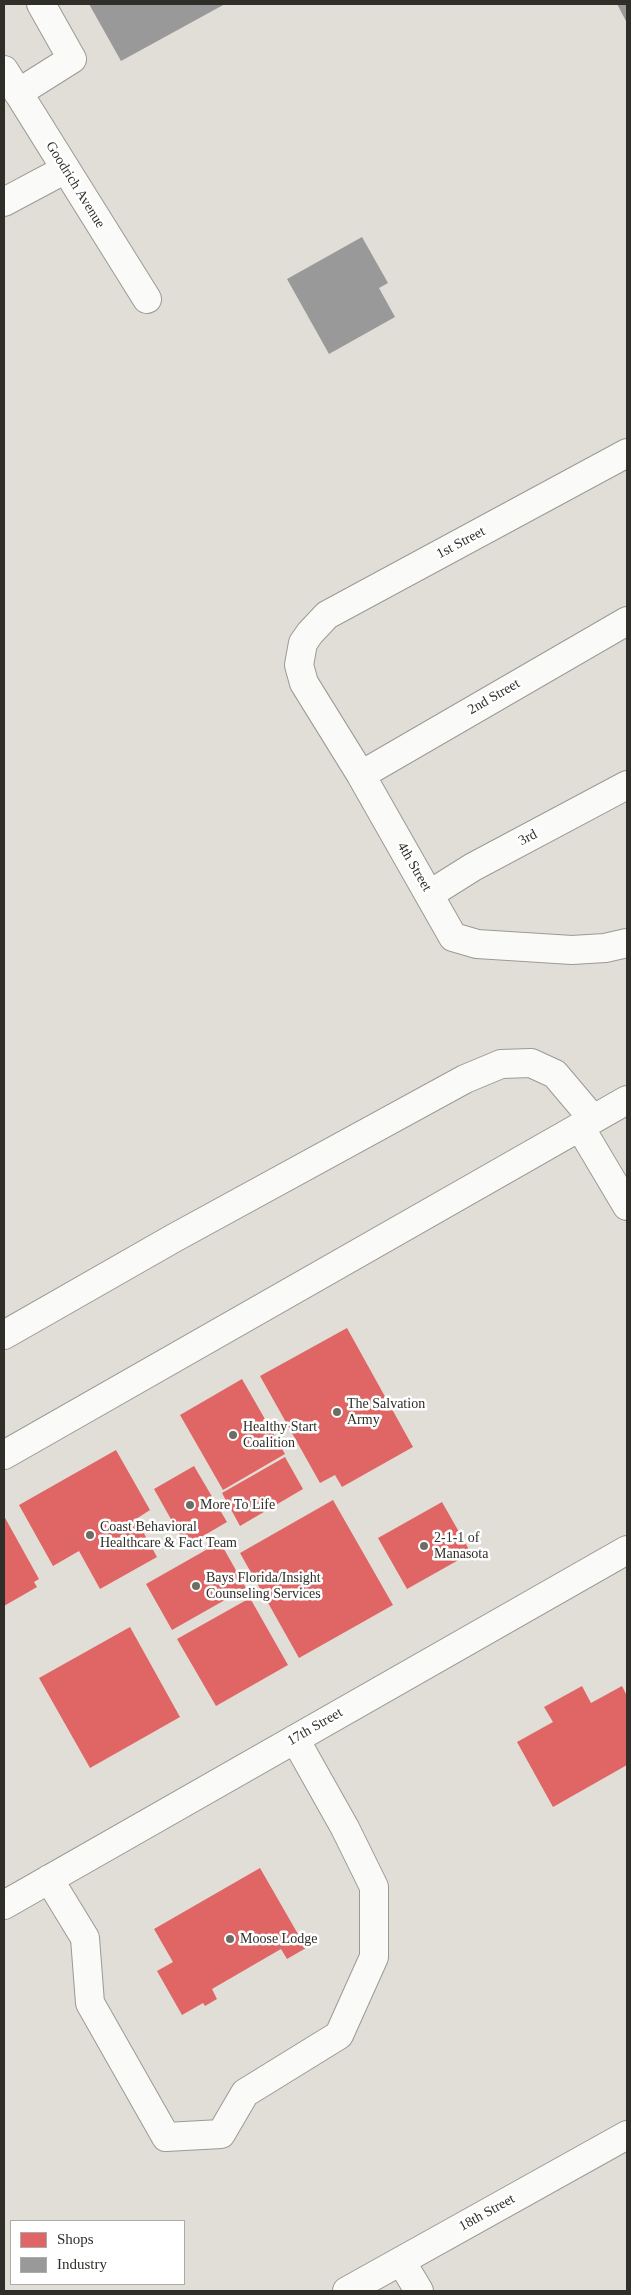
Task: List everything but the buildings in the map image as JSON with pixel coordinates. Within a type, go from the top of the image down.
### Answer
[{"type":"street","points":[[18,93],[72,59],[41,4]]},
{"type":"street","name":"Goodrich Avenue","points":[[4,70],[147,299]]},
{"type":"street","points":[[4,202],[66,169]]},
{"type":"street","name":"1st Street","points":[[303,644],[310,633],[327,615],[627,453]]},
{"type":"street","name":"2nd Street","points":[[361,775],[627,621]]},
{"type":"street","name":"4th Street","points":[[303,644],[299,665],[304,683],[361,775],[453,937],[477,944],[572,950],[605,948],[627,943]]},
{"type":"street","name":"3rd","points":[[430,894],[473,867],[627,785]]},
{"type":"street","points":[[4,1335],[174,1238],[456,1084],[501,1064],[531,1063],[555,1074],[586,1123],[627,1206]]},
{"type":"street","points":[[4,1455],[627,1100]]},
{"type":"street","name":"17th Street","points":[[4,1905],[627,1550]]},
{"type":"street","points":[[49,1879],[85,1938],[90,2003],[166,2138],[222,2134],[246,2093],[339,2035],[374,1957],[374,1887],[345,1828],[296,1739]]},
{"type":"street","name":"18th Street","points":[[347,2291],[627,2135]]},
{"type":"street","points":[[401,2261],[419,2291]]},
{"type":"place","name":"The Salvation Army","points":[[337,1412]]},
{"type":"place","name":"Healthy Start Coalition","points":[[233,1435]]},
{"type":"place","name":"More To Life","points":[[190,1505]]},
{"type":"place","name":"Coast Behavioral Healthcare & Fact Team","points":[[90,1535]]},
{"type":"place","name":"2-1-1 of Manasota","points":[[424,1546]]},
{"type":"place","name":"Bays Florida/Insight Counseling Services","points":[[196,1586]]},
{"type":"place","name":"Moose Lodge","points":[[230,1939]]}]
